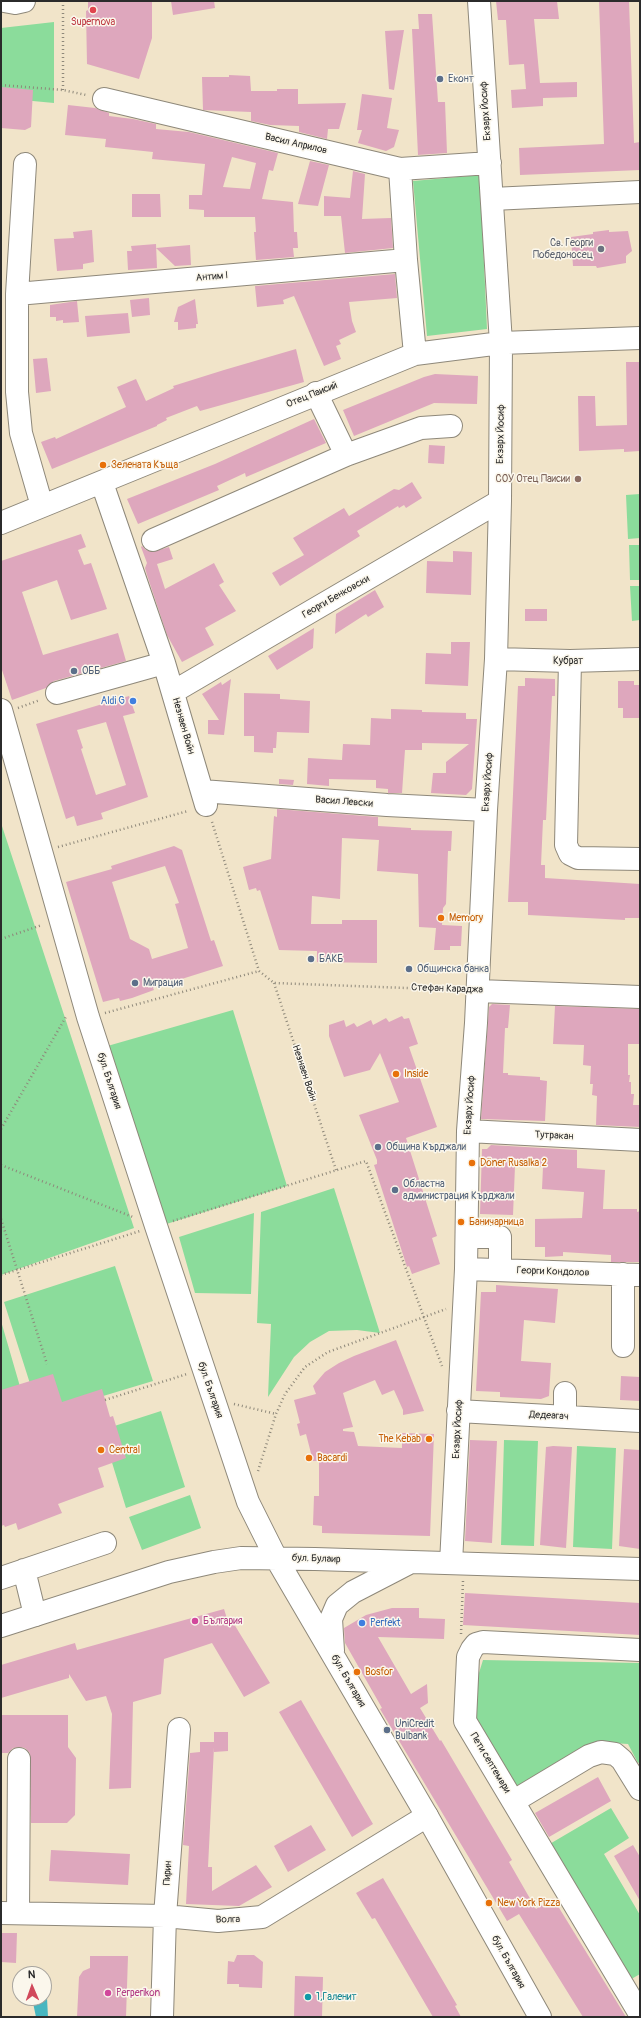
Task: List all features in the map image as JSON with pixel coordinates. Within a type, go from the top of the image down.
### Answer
[{"type":"street","points":[[4,1],[15,3],[24,1]]},
{"type":"street","name":"Екзарх Йосиф","points":[[458,1563],[458,1411],[466,1269],[468,1131],[478,991],[486,810],[496,659],[500,501],[501,343],[479,1]]},
{"type":"street","name":"Васил Априлов","points":[[104,99],[400,169],[490,162]]},
{"type":"street","points":[[25,164],[17,294],[17,392],[21,433],[42,506]]},
{"type":"street","points":[[400,169],[406,260],[415,354]]},
{"type":"street","points":[[492,199],[640,192]]},
{"type":"street","name":"Антим I","points":[[17,294],[406,260]]},
{"type":"street","name":"Отец Паисий","points":[[1,523],[102,483],[316,393],[415,354],[501,343],[640,338]]},
{"type":"street","points":[[316,393],[346,455]]},
{"type":"street","points":[[153,540],[346,455],[420,428],[451,426]]},
{"type":"street","name":"Незнаен Войн","points":[[102,483],[164,663],[204,798]]},
{"type":"street","name":"Георги Бенковски","points":[[173,692],[500,501]]},
{"type":"street","name":"Кубрат","points":[[496,659],[570,661],[640,659]]},
{"type":"street","points":[[570,661],[566,845],[570,854],[578,858],[640,859]]},
{"type":"street","points":[[57,693],[164,663]]},
{"type":"street","name":"бул. България","points":[[2,712],[60,920],[82,990],[88,1017],[202,1369],[248,1502],[276,1558],[427,1816],[540,2017]]},
{"type":"street","name":"Васил Левски","points":[[204,798],[379,804],[486,810]]},
{"type":"street","name":"Стефан Караджа","points":[[478,991],[640,997]]},
{"type":"street","name":"Тутракан","points":[[468,1131],[640,1140]]},
{"type":"street","points":[[467,1237],[500,1237],[500,1270]]},
{"type":"street","name":"Георги Кондолов","points":[[466,1269],[632,1274]]},
{"type":"street","points":[[623,1346],[632,1274]]},
{"type":"street","points":[[565,1393],[565,1417]]},
{"type":"street","name":"Дедеагач","points":[[458,1411],[640,1421]]},
{"type":"street","points":[[1,1578],[105,1543]]},
{"type":"street","name":"бул. Булаир","points":[[1,1626],[190,1566],[241,1558],[640,1569]]},
{"type":"street","points":[[333,1654],[331,1619],[338,1605],[353,1592],[412,1562]]},
{"type":"street","points":[[24,1570],[36,1615]]},
{"type":"street","points":[[468,1657],[476,1644],[483,1642],[640,1650]]},
{"type":"street","name":"Пети септември","points":[[468,1657],[465,1721],[640,2014]]},
{"type":"street","name":"Пирин","points":[[162,2017],[165,1916],[179,1728]]},
{"type":"street","points":[[514,1801],[589,1756],[601,1752],[614,1754],[622,1760],[637,1778]]},
{"type":"street","points":[[9,1913],[19,1759]]},
{"type":"street","name":"Волга","points":[[9,1913],[165,1916],[218,1921],[262,1917],[427,1816]]},
{"type":"path","points":[[62,1],[63,90]]},
{"type":"path","points":[[1,85],[63,90],[104,99]]},
{"type":"path","points":[[2,712],[57,693]]},
{"type":"path","points":[[76,842],[204,798],[259,971],[274,983]]},
{"type":"path","points":[[1,939],[60,920]]},
{"type":"path","points":[[88,1017],[259,971]]},
{"type":"path","name":"Стефан Караджа","points":[[274,983],[478,991]]},
{"type":"path","name":"Незнаен Войн","points":[[274,983],[336,1170]]},
{"type":"path","points":[[1,1129],[82,990]]},
{"type":"path","points":[[1,1276],[366,1161],[442,1368]]},
{"type":"path","points":[[1,1165],[156,1226]]},
{"type":"path","points":[[1,1218],[47,1364]]},
{"type":"path","points":[[257,1473],[276,1414],[285,1394],[305,1367],[328,1352],[464,1302]]},
{"type":"path","points":[[105,1400],[202,1369]]},
{"type":"path","points":[[213,1398],[276,1414]]},
{"type":"path","points":[[458,1563],[460,1632],[468,1657]]},
{"type":"green space","points":[[54,22],[54,103],[1,98],[1,28]]},
{"type":"green space","points":[[480,175],[487,329],[427,336],[413,181]]},
{"type":"green space","points":[[640,494],[640,538],[628,539],[626,495]]},
{"type":"green space","points":[[629,545],[640,545],[640,580],[630,580]]},
{"type":"green space","points":[[630,586],[640,586],[640,620],[632,621]]},
{"type":"green space","points":[[1,823],[134,1228],[1,1275]]},
{"type":"green space","points":[[233,1010],[287,1186],[157,1227],[104,1047]]},
{"type":"green space","points":[[334,1188],[380,1333],[357,1330],[329,1331],[310,1342],[294,1357],[268,1397],[271,1324],[257,1323],[261,1212]]},
{"type":"green space","points":[[254,1213],[251,1294],[195,1293],[179,1237]]},
{"type":"green space","points":[[115,1266],[153,1381],[40,1415],[4,1302]]},
{"type":"green space","points":[[1,1321],[21,1390],[1,1395]]},
{"type":"green space","points":[[161,1411],[185,1487],[126,1508],[102,1430]]},
{"type":"green space","points":[[504,1440],[538,1441],[534,1546],[501,1545]]},
{"type":"green space","points":[[577,1446],[616,1448],[612,1549],[573,1547]]},
{"type":"green space","points":[[190,1495],[201,1528],[142,1550],[129,1517]]},
{"type":"green space","points":[[483,1660],[640,1663],[640,1762],[638,1763],[628,1744],[596,1742],[513,1792],[467,1712]]},
{"type":"green space","points":[[611,1808],[629,1838],[604,1854],[640,1915],[640,1974],[616,1988],[536,1852]]},
{"type":"water","points":[[34,2006],[47,2006],[48,2017],[36,2017]]},
{"type":"building","points":[[152,1],[152,38],[139,79],[87,64],[86,11],[88,10],[88,2]]},
{"type":"building","points":[[171,1],[214,1],[215,8],[173,15]]},
{"type":"building","points":[[496,1],[557,1],[559,19],[534,19],[540,83],[577,82],[577,97],[543,98],[543,106],[512,108],[511,90],[526,89],[524,64],[509,65],[506,20],[498,20]]},
{"type":"building","points":[[599,1],[629,1],[634,143],[640,142],[640,170],[520,175],[519,148],[604,144]]},
{"type":"building","points":[[418,14],[432,14],[438,102],[445,102],[447,153],[418,155],[412,29],[419,29]]},
{"type":"building","points":[[404,30],[394,90],[389,89],[385,31]]},
{"type":"building","points":[[229,75],[250,76],[251,91],[298,89],[298,104],[346,103],[339,129],[328,129],[327,139],[299,132],[299,126],[270,125],[251,121],[251,112],[203,110],[202,77],[229,77]]},
{"type":"building","points":[[1,87],[33,90],[31,127],[25,130],[1,128]]},
{"type":"building","points":[[362,94],[392,98],[387,128],[399,130],[394,147],[386,151],[358,143],[362,130],[357,130]]},
{"type":"building","points":[[68,105],[95,108],[109,113],[109,116],[156,124],[156,129],[189,132],[278,153],[273,171],[269,170],[262,199],[293,202],[294,232],[297,232],[298,248],[293,248],[294,257],[256,260],[254,232],[256,232],[255,217],[204,217],[204,210],[189,209],[189,195],[202,195],[205,164],[152,159],[153,152],[105,147],[106,139],[65,135]],"holes":[[[232,157],[256,163],[250,189],[223,187]]]},
{"type":"building","points":[[310,161],[329,165],[318,206],[298,204]]},
{"type":"building","points":[[353,171],[365,174],[362,219],[391,218],[393,248],[345,253],[341,216],[324,216],[324,196],[350,198]]},
{"type":"building","points":[[132,194],[160,194],[161,217],[132,217]]},
{"type":"building","points":[[92,230],[94,262],[83,264],[83,269],[57,271],[54,239],[74,238],[73,232]]},
{"type":"building","name":"Св. Георги Победоносец","points":[[609,230],[609,232],[628,231],[632,251],[626,256],[626,263],[597,268],[596,266],[573,266],[571,237]]},
{"type":"building","points":[[156,244],[157,268],[128,270],[127,251],[132,251],[131,246]]},
{"type":"building","points":[[190,245],[191,265],[175,266],[156,248]]},
{"type":"building","points":[[395,274],[397,298],[349,302],[352,321],[356,332],[339,340],[341,344],[336,346],[341,359],[324,366],[294,296],[283,300],[284,304],[257,307],[255,286]]},
{"type":"building","points":[[149,298],[150,315],[132,317],[130,300]]},
{"type":"building","points":[[195,299],[198,324],[196,324],[196,328],[178,330],[178,322],[174,322],[178,307]]},
{"type":"building","points":[[77,301],[79,322],[63,323],[63,320],[56,321],[56,317],[50,317],[50,305]]},
{"type":"building","points":[[128,313],[130,333],[87,337],[85,316]]},
{"type":"building","points":[[296,349],[304,382],[200,411],[197,406],[166,418],[167,420],[157,426],[52,469],[41,442],[55,437],[56,439],[126,407],[117,387],[136,379],[146,401],[174,388],[173,386]]},
{"type":"building","points":[[47,358],[51,391],[36,393],[33,359]]},
{"type":"building","points":[[626,362],[640,362],[640,451],[624,452],[624,449],[579,451],[578,396],[595,396],[596,426],[627,425]]},
{"type":"building","points":[[435,374],[478,376],[477,404],[434,403],[354,436],[343,410],[424,377]]},
{"type":"building","points":[[314,419],[326,443],[246,477],[245,473],[217,486],[219,490],[138,524],[127,499],[215,464]]},
{"type":"building","points":[[429,445],[445,446],[444,464],[428,463]]},
{"type":"building","points":[[412,482],[422,498],[406,508],[404,505],[399,508],[398,506],[357,531],[360,536],[280,586],[272,573],[304,555],[293,538],[344,508],[349,516],[394,489],[399,490]]},
{"type":"building","points":[[81,534],[86,547],[78,550],[84,565],[91,563],[107,609],[71,620],[57,580],[22,592],[43,655],[118,633],[126,661],[54,681],[46,688],[12,700],[1,667],[1,561]]},
{"type":"building","points":[[142,546],[146,550],[152,552],[169,547],[173,559],[157,564],[165,589],[214,563],[224,582],[219,585],[236,611],[205,628],[214,645],[182,662],[167,635],[145,568],[147,563],[141,547]]},
{"type":"building","points":[[453,551],[472,552],[471,595],[426,593],[427,561],[453,562]]},
{"type":"building","points":[[375,590],[384,607],[368,617],[366,614],[335,634],[336,614]]},
{"type":"building","points":[[525,609],[547,609],[547,621],[525,621]]},
{"type":"building","points":[[314,628],[313,648],[277,670],[268,656]]},
{"type":"building","points":[[451,642],[470,642],[468,686],[425,684],[426,653],[451,654]]},
{"type":"building","points":[[525,678],[555,679],[555,696],[552,696],[546,820],[543,820],[541,865],[545,865],[545,878],[640,884],[640,918],[625,918],[625,920],[528,915],[528,902],[508,902],[518,686],[525,686]]},
{"type":"building","points":[[231,679],[224,735],[208,734],[208,720],[219,720],[202,694],[221,682],[222,685]]},
{"type":"building","points":[[618,681],[634,681],[634,685],[640,685],[640,718],[623,718],[623,708],[618,708]]},
{"type":"building","points":[[244,693],[280,694],[280,699],[310,701],[309,733],[277,732],[276,748],[273,748],[273,753],[254,752],[254,736],[244,736]]},
{"type":"building","points":[[129,696],[135,713],[123,716],[148,797],[101,813],[103,819],[77,826],[74,816],[66,819],[36,724]],"holes":[[[106,722],[126,785],[96,795],[81,749],[83,748],[77,730]]]},
{"type":"building","points":[[391,709],[422,710],[422,712],[466,713],[466,719],[477,719],[472,789],[466,795],[431,793],[433,773],[446,773],[446,762],[469,744],[422,743],[422,750],[405,750],[402,793],[388,793],[388,789],[376,788],[376,780],[329,779],[329,786],[307,784],[308,758],[342,760],[343,744],[370,745],[371,718],[391,719]]},
{"type":"building","points":[[279,779],[294,780],[293,785],[279,784]]},
{"type":"building","points":[[277,809],[378,817],[378,826],[411,828],[411,830],[452,831],[451,851],[448,851],[446,904],[443,908],[442,925],[462,926],[461,946],[450,946],[450,950],[434,950],[436,928],[419,927],[418,874],[377,871],[379,840],[342,838],[340,899],[312,896],[311,924],[342,924],[342,920],[377,920],[377,963],[317,962],[317,951],[279,950],[260,890],[257,891],[256,888],[249,890],[243,867],[271,859],[274,816],[277,817]]},
{"type":"building","points":[[174,846],[182,850],[211,941],[214,940],[223,966],[153,988],[154,990],[132,998],[120,1001],[119,998],[103,1002],[66,882],[112,869],[111,866]],"holes":[[[165,866],[179,903],[175,904],[188,948],[152,959],[149,949],[130,939],[112,882]]]},
{"type":"building","points":[[492,1004],[510,1005],[508,1028],[505,1028],[503,1073],[508,1073],[508,1075],[540,1077],[540,1080],[547,1081],[545,1121],[481,1119],[489,1007]]},
{"type":"building","points":[[555,1006],[640,1009],[640,1044],[628,1044],[628,1075],[630,1075],[629,1082],[631,1082],[631,1094],[634,1094],[633,1105],[640,1105],[640,1127],[596,1125],[597,1096],[592,1095],[593,1084],[590,1084],[591,1066],[583,1065],[584,1045],[553,1044]]},
{"type":"building","points":[[402,1016],[404,1019],[409,1018],[418,1044],[409,1047],[437,1127],[406,1138],[437,1236],[432,1238],[440,1264],[412,1274],[409,1266],[407,1267],[374,1165],[377,1164],[377,1160],[359,1115],[399,1102],[380,1053],[370,1070],[344,1077],[329,1036],[329,1025],[344,1020],[346,1027],[354,1023],[357,1027],[371,1020],[373,1025],[386,1018],[389,1022]]},
{"type":"building","points":[[491,1145],[577,1150],[577,1168],[605,1170],[603,1209],[637,1209],[637,1212],[640,1211],[640,1262],[611,1262],[611,1255],[563,1252],[563,1256],[545,1257],[545,1247],[535,1247],[535,1219],[582,1218],[584,1192],[542,1189],[543,1167],[515,1166],[513,1215],[480,1214],[482,1149],[487,1149]]},
{"type":"building","points":[[496,1285],[558,1289],[555,1323],[524,1320],[521,1361],[551,1363],[549,1396],[541,1399],[500,1397],[500,1392],[476,1391],[481,1292],[496,1292]]},
{"type":"building","points":[[396,1340],[424,1411],[403,1415],[403,1410],[394,1390],[382,1395],[375,1380],[343,1393],[353,1427],[343,1429],[343,1431],[354,1432],[358,1446],[402,1448],[402,1433],[434,1434],[430,1536],[322,1533],[322,1526],[313,1525],[314,1496],[319,1496],[319,1461],[313,1461],[306,1434],[300,1436],[297,1424],[300,1423],[294,1400],[316,1394],[313,1386],[325,1372],[339,1363]]},
{"type":"building","points":[[53,1374],[62,1402],[102,1389],[110,1417],[113,1416],[126,1458],[98,1468],[104,1487],[58,1504],[62,1513],[18,1530],[16,1523],[5,1527],[4,1525],[1,1526],[1,1390]]},
{"type":"building","points":[[621,1376],[640,1377],[640,1401],[620,1400]]},
{"type":"building","points":[[470,1440],[497,1441],[492,1543],[465,1541]]},
{"type":"building","points":[[546,1447],[572,1447],[566,1548],[540,1545]]},
{"type":"building","points":[[624,1449],[640,1450],[640,1549],[619,1546]]},
{"type":"building","points":[[465,1593],[640,1603],[640,1635],[463,1625]]},
{"type":"building","points":[[392,1608],[419,1608],[419,1618],[445,1619],[444,1639],[378,1637],[411,1694],[427,1684],[428,1703],[420,1708],[440,1741],[441,1740],[512,1860],[509,1862],[536,1909],[553,1898],[626,2017],[583,2017],[519,1914],[507,1921],[380,1709],[382,1708],[345,1643],[344,1628],[366,1615]]},
{"type":"building","points":[[224,1609],[229,1625],[234,1624],[270,1683],[244,1697],[212,1643],[164,1659],[161,1694],[133,1702],[131,1788],[109,1789],[112,1714],[106,1696],[86,1701],[69,1674],[69,1678],[1,1698],[1,1665],[75,1643],[77,1650]]},
{"type":"building","points":[[301,1700],[373,1824],[352,1837],[279,1712]]},
{"type":"building","points":[[1,1715],[68,1715],[68,1747],[76,1758],[75,1815],[67,1823],[31,1823],[30,1753],[25,1748],[19,1747],[13,1748],[8,1753],[1,1753]]},
{"type":"building","points":[[214,1732],[228,1732],[228,1751],[214,1752],[214,1747],[208,1867],[212,1867],[212,1891],[256,1865],[272,1887],[239,1906],[186,1904],[189,1846],[183,1845],[190,1753],[200,1752],[200,1742],[214,1742]]},
{"type":"building","points":[[598,1777],[611,1801],[549,1837],[535,1813]]},
{"type":"building","points":[[311,1825],[326,1850],[288,1872],[274,1846]]},
{"type":"building","points":[[633,1845],[640,1857],[640,1901],[614,1856]]},
{"type":"building","points":[[51,1850],[130,1854],[128,1885],[49,1881]]},
{"type":"building","points":[[383,1878],[457,2005],[455,2006],[461,2017],[433,2017],[375,1918],[372,1919],[356,1893]]},
{"type":"building","points":[[1,1933],[17,1933],[16,1963],[1,1962]]},
{"type":"building","points":[[237,1955],[254,1955],[263,1962],[262,1988],[239,1987],[239,1984],[227,1984],[228,1961],[234,1962]]},
{"type":"building","name":"Perperikon","points":[[90,1956],[128,1956],[126,2017],[77,2017],[79,1977],[83,1971],[90,1968]]},
{"type":"building","name":"1,Галенит","points":[[295,1976],[323,1977],[322,2017],[294,2017]]},
{"type":"place","name":"Supernova","points":[[93,10]]},
{"type":"place","name":"Еконт","points":[[440,79]]},
{"type":"place","name":"Св. Георги Победоносец","points":[[601,249]]},
{"type":"place","name":"Зелената Къща","points":[[103,465]]},
{"type":"place","name":"СОУ Отец Паисии","points":[[578,479]]},
{"type":"place","name":"ОББ","points":[[74,671]]},
{"type":"place","name":"Aldi G","points":[[133,701]]},
{"type":"place","name":"Memory","points":[[441,918]]},
{"type":"place","name":"БАКБ","points":[[311,959]]},
{"type":"place","name":"Общинска банка","points":[[409,969]]},
{"type":"place","name":"Миграция","points":[[135,983]]},
{"type":"place","name":"Inside","points":[[396,1074]]},
{"type":"place","name":"Община Кърджали","points":[[378,1147]]},
{"type":"place","name":"Döner Rusalka 2","points":[[472,1163]]},
{"type":"place","name":"Областна администрация Кърджали","points":[[395,1190]]},
{"type":"place","name":"Баничарница","points":[[461,1222]]},
{"type":"place","name":"The Kebab","points":[[429,1439]]},
{"type":"place","name":"Central","points":[[101,1450]]},
{"type":"place","name":"Bacardi","points":[[309,1458]]},
{"type":"place","name":"България","points":[[195,1621]]},
{"type":"place","name":"Perfekt","points":[[362,1623]]},
{"type":"place","name":"Bosfor","points":[[357,1672]]},
{"type":"place","name":"UniCredit Bulbank","points":[[387,1730]]},
{"type":"place","name":"New York Pizza","points":[[489,1903]]},
{"type":"place","name":"Perperikon","points":[[108,1993]]},
{"type":"place","name":"1,Галенит","points":[[308,1997]]}]
